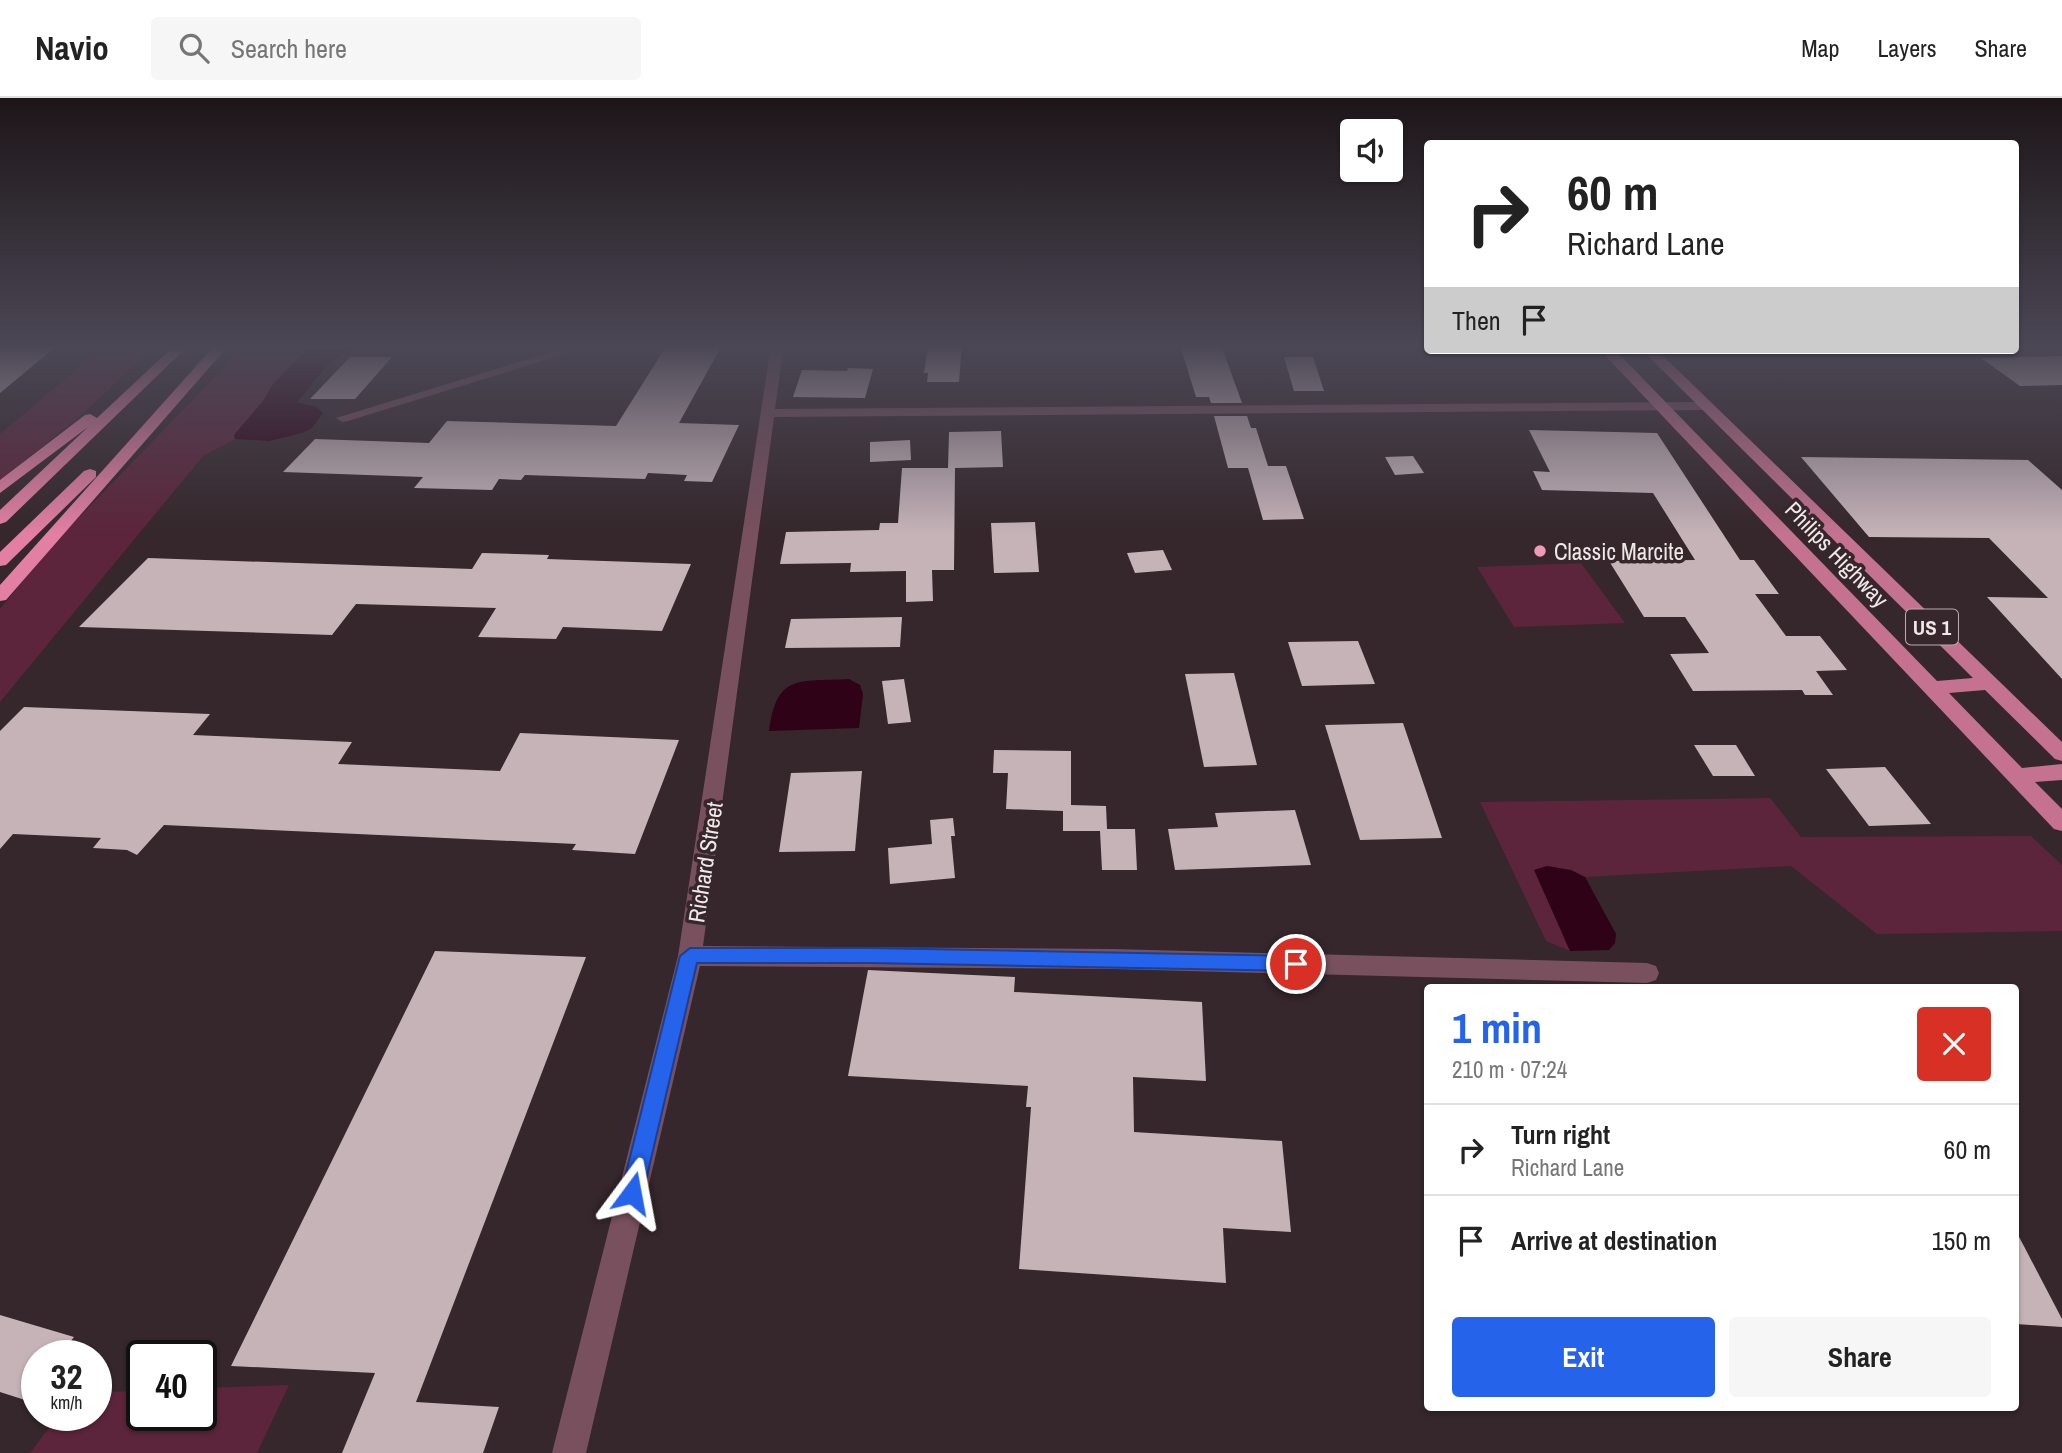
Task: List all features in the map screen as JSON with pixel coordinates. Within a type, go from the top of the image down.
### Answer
[{"type":"highway","points":[[0,488],[103,408]]},
{"type":"highway","points":[[0,519],[117,408]]},
{"type":"highway","points":[[0,561],[156,408]]},
{"type":"highway","points":[[0,596],[165,408]]},
{"type":"main road","name":"Philips Highway","points":[[1662,408],[2062,823]]},
{"type":"main road","name":"Philips Highway","points":[[1708,408],[2062,754]]},
{"type":"main road","points":[[1703,450],[1749,448]]},
{"type":"main road","points":[[1932,688],[1989,683]]},
{"type":"main road","points":[[2017,776],[2062,772]]},
{"type":"street","points":[[343,418],[376,408]]},
{"type":"street","name":"Richard Street","points":[[569,1453],[690,956],[768,408]]},
{"type":"street","points":[[767,413],[1477,408]]},
{"type":"street","points":[[690,956],[1113,959],[1647,973]]},
{"type":"shaded area","points":[[31,408],[88,408],[0,481],[0,434]]},
{"type":"shaded area","points":[[185,408],[257,408],[234,435],[235,439],[203,456],[0,702],[0,609],[59,538]]},
{"type":"shaded area","points":[[257,408],[318,408],[323,413],[312,428],[302,433],[269,441],[235,439],[234,435]]},
{"type":"shaded area","points":[[1581,563],[1625,623],[1514,627],[1477,567]]},
{"type":"shaded area","points":[[849,679],[860,685],[863,694],[859,728],[769,731],[778,699],[784,690],[793,684]]},
{"type":"shaded area","points":[[1770,798],[1801,837],[2031,836],[2062,865],[2062,931],[1877,934],[1791,866],[1585,877],[1571,870],[1535,870],[1570,951],[1546,941],[1480,802]]},
{"type":"shaded area","points":[[1547,866],[1571,870],[1585,877],[1616,934],[1615,943],[1609,950],[1570,951],[1534,870]]},
{"type":"shaded area","points":[[289,1385],[257,1453],[30,1453],[47,1431],[112,1431],[112,1392],[126,1391],[126,1431],[217,1431],[217,1387]]},
{"type":"building","points":[[627,408],[687,408],[679,423],[739,425],[712,482],[684,481],[687,475],[648,473],[645,479],[525,475],[521,480],[499,479],[492,490],[414,488],[423,477],[283,472],[315,439],[429,443],[447,421],[616,426]]},
{"type":"building","points":[[1214,416],[1247,416],[1251,428],[1256,428],[1268,466],[1286,466],[1304,519],[1263,520],[1248,468],[1228,468]]},
{"type":"building","points":[[1529,430],[1657,433],[1740,560],[1754,560],[1779,594],[1755,594],[1786,636],[1820,636],[1847,670],[1816,671],[1833,695],[1805,695],[1802,690],[1693,691],[1670,654],[1709,653],[1685,617],[1644,617],[1609,561],[1695,560],[1653,493],[1542,490],[1533,471],[1550,472]]},
{"type":"building","points":[[1001,431],[1003,467],[955,468],[954,570],[932,570],[933,601],[906,602],[906,571],[850,572],[851,563],[780,564],[786,532],[879,530],[880,523],[898,523],[902,468],[948,468],[949,432]]},
{"type":"building","points":[[910,440],[911,460],[870,462],[870,442]]},
{"type":"building","points":[[1413,456],[1424,473],[1395,475],[1385,457]]},
{"type":"building","points":[[1801,457],[2028,460],[2062,490],[2062,679],[1987,597],[2048,598],[1989,538],[1869,537]]},
{"type":"building","points":[[1035,522],[1039,572],[994,573],[991,523]]},
{"type":"building","points":[[1163,550],[1172,570],[1135,573],[1127,553]]},
{"type":"building","points":[[482,553],[549,555],[547,559],[691,564],[662,631],[563,627],[556,639],[478,637],[496,608],[356,604],[332,635],[79,627],[148,558],[472,569]]},
{"type":"building","points":[[902,617],[900,647],[785,648],[791,619]]},
{"type":"building","points":[[1358,641],[1375,684],[1302,686],[1288,642]]},
{"type":"building","points":[[1234,673],[1257,765],[1204,767],[1185,674]]},
{"type":"building","points":[[904,679],[911,722],[888,724],[882,681]]},
{"type":"building","points":[[24,707],[210,714],[193,735],[352,742],[338,764],[500,771],[520,733],[679,740],[635,854],[572,850],[576,844],[164,825],[137,855],[127,850],[93,848],[101,838],[13,834],[0,849],[0,731]]},
{"type":"building","points":[[1403,723],[1442,838],[1360,840],[1325,725]]},
{"type":"building","points":[[1694,745],[1736,745],[1755,776],[1713,776]]},
{"type":"building","points":[[994,750],[1071,751],[1071,805],[1106,806],[1107,829],[1135,829],[1137,870],[1102,870],[1100,831],[1063,831],[1063,811],[1006,809],[1008,773],[993,773]]},
{"type":"building","points":[[1885,767],[1931,824],[1869,826],[1826,769]]},
{"type":"building","points":[[862,771],[855,851],[779,852],[791,773]]},
{"type":"building","points":[[1295,810],[1311,865],[1175,870],[1168,829],[1218,827],[1215,813]]},
{"type":"building","points":[[953,818],[955,836],[951,836],[955,878],[890,884],[888,848],[932,844],[930,820]]},
{"type":"building","points":[[435,951],[586,957],[416,1402],[499,1407],[483,1453],[342,1453],[375,1373],[231,1366]]},
{"type":"building","points":[[868,970],[1015,977],[1014,992],[1202,1002],[1206,1081],[1133,1077],[1134,1132],[1282,1141],[1291,1232],[1223,1228],[1226,1283],[1019,1269],[1031,1107],[1026,1107],[1028,1086],[848,1076]]},
{"type":"building","points":[[2019,1237],[2062,1319],[2062,1327],[2019,1324]]},
{"type":"building","points":[[0,1315],[74,1337],[72,1340],[21,1340],[21,1399],[0,1392]]},
{"type":"place","name":"Classic Marcite","points":[[1540,551]]},
{"type":"route","points":[[632,1193],[690,956],[870,955],[1296,964]]}]
